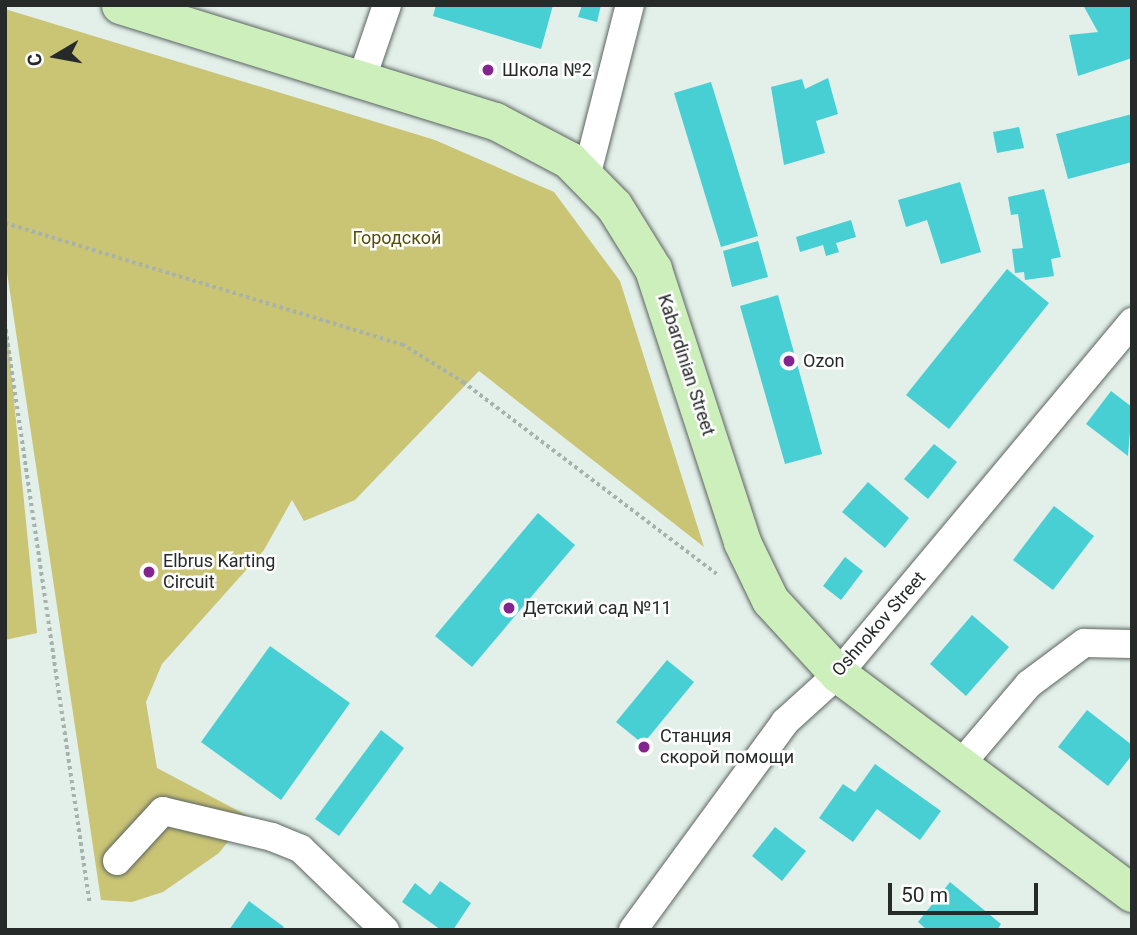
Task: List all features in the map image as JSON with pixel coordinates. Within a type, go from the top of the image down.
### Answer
[{"type":"main road","name":"Kabardinian Street","points":[[120,5],[362,78],[507,126],[550,147],[586,177],[614,205],[668,304],[756,580],[838,674],[1132,893]]},
{"type":"street","points":[[362,78],[387,5]]},
{"type":"street","points":[[586,177],[630,5]]},
{"type":"street","name":"Oshnokov Street","points":[[633,930],[785,722],[838,674],[1132,322]]},
{"type":"street","points":[[960,765],[1029,684],[1084,643],[1132,644]]},
{"type":"street","points":[[117,861],[163,811],[272,837],[301,849],[385,930]]},
{"type":"path","points":[[5,223],[402,344],[463,382],[717,574]]},
{"type":"path","points":[[5,323],[90,904]]},
{"type":"green space","name":"Городской","points":[[5,9],[435,140],[554,192],[620,281],[704,547],[479,371],[355,500],[304,521],[292,500],[264,550],[162,664],[146,702],[157,768],[248,816],[219,853],[163,892],[132,902],[101,900],[5,259]]},
{"type":"green space","points":[[5,310],[37,633],[5,640]]},
{"type":"building","points":[[436,5],[553,5],[541,49],[433,16]]},
{"type":"building","points":[[582,5],[601,5],[597,22],[578,17]]},
{"type":"building","points":[[1083,5],[1132,5],[1132,58],[1078,76],[1069,35],[1098,32]]},
{"type":"building","points":[[828,78],[838,114],[816,121],[825,153],[784,165],[771,87],[802,79],[805,89]]},
{"type":"building","points":[[711,82],[758,236],[721,247],[674,93]]},
{"type":"building","points":[[1132,114],[1132,162],[1068,179],[1056,134]]},
{"type":"building","points":[[1019,127],[1024,148],[997,153],[993,132]]},
{"type":"building","points":[[960,182],[981,252],[941,264],[927,220],[906,227],[898,200]]},
{"type":"building","points":[[1044,189],[1061,257],[1051,259],[1054,276],[1025,280],[1024,272],[1015,273],[1012,249],[1023,248],[1018,214],[1011,215],[1008,197]]},
{"type":"building","points":[[851,220],[856,237],[836,243],[839,252],[826,256],[823,245],[800,252],[796,237]]},
{"type":"building","points":[[758,241],[768,277],[732,287],[723,251]]},
{"type":"building","points":[[1007,269],[1049,303],[949,429],[906,395]]},
{"type":"building","points":[[778,295],[822,454],[785,464],[740,306]]},
{"type":"building","points":[[1111,391],[1132,407],[1128,456],[1086,424]]},
{"type":"building","points":[[934,444],[957,462],[928,499],[904,479]]},
{"type":"building","points":[[868,482],[909,518],[885,548],[842,512]]},
{"type":"building","points":[[1054,506],[1094,536],[1053,590],[1013,560]]},
{"type":"building","points":[[538,513],[575,545],[472,667],[435,636]]},
{"type":"building","points":[[845,557],[863,571],[841,600],[823,586]]},
{"type":"building","points":[[972,615],[1009,647],[966,696],[930,664]]},
{"type":"building","points":[[270,646],[350,703],[281,800],[201,742]]},
{"type":"building","points":[[667,660],[694,682],[643,744],[616,722]]},
{"type":"building","points":[[1087,710],[1132,745],[1132,755],[1108,786],[1058,747]]},
{"type":"building","points":[[381,730],[404,748],[339,836],[315,819]]},
{"type":"building","points":[[875,764],[941,811],[920,840],[877,809],[853,842],[819,818],[843,784],[855,792]]},
{"type":"building","points":[[775,827],[806,851],[782,881],[752,856]]},
{"type":"building","points":[[440,881],[471,903],[453,930],[441,930],[402,902],[415,883],[430,895]]},
{"type":"building","points":[[950,882],[1001,924],[997,930],[927,930],[918,922]]},
{"type":"building","points":[[249,901],[284,927],[282,930],[229,930]]},
{"type":"place","name":"Школа №2","points":[[488,70]]},
{"type":"place","name":"Ozon","points":[[789,361]]},
{"type":"place","name":"Elbrus Karting Circuit","points":[[149,572]]},
{"type":"place","name":"Детский сад №11","points":[[509,608]]},
{"type":"place","name":"Станция скорой помощи","points":[[644,747]]}]
